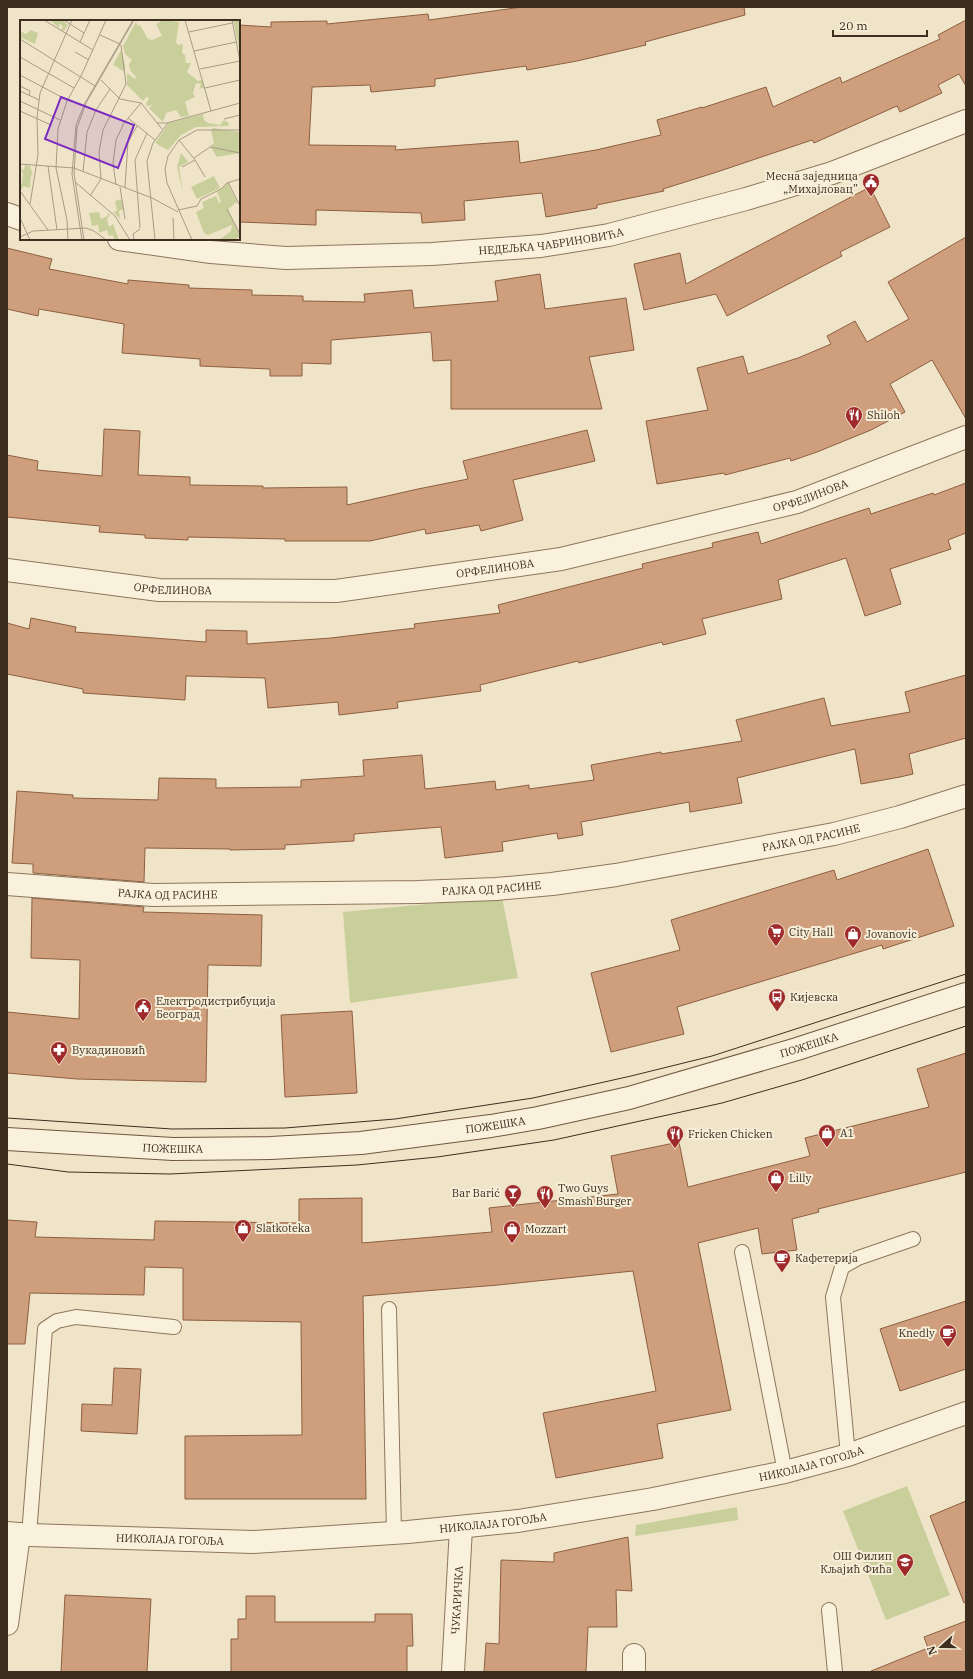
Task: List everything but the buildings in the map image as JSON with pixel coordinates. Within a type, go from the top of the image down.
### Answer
[{"type":"street","name":"НЕДЕЉКА ЧАБРИНОВИЋА","points":[[126,240],[210,252],[286,258],[432,254],[541,246],[609,235],[753,197],[832,173],[966,121]]},
{"type":"street","points":[[7,214],[20,219]]},
{"type":"street","name":"ОРФЕЛИНОВА","points":[[7,570],[159,590],[336,591],[561,559],[789,503],[966,437]]},
{"type":"street","name":"РАЈКА ОД РАСИНЕ","points":[[7,884],[153,895],[418,892],[528,886],[616,875],[834,834],[900,817],[966,796]]},
{"type":"street","name":"ПОЖЕШКА","points":[[7,1139],[173,1149],[271,1148],[360,1143],[491,1126],[538,1118],[629,1098],[797,1049],[966,994]]},
{"type":"street","name":"НИКОЛАЈА ГОГОЉА","points":[[18,1534],[253,1542],[461,1528],[518,1521],[653,1499],[785,1472],[848,1455],[966,1413]]},
{"type":"street","name":"ЧУКАРИЧКА","points":[[453,1672],[461,1528]]},
{"type":"street","points":[[7,1624],[18,1534]]},
{"type":"lane","points":[[848,1455],[846,1420],[833,1297],[838,1279],[842,1267],[858,1258],[913,1239]]},
{"type":"lane","points":[[742,1252],[785,1472]]},
{"type":"lane","points":[[390,1309],[394,1533]]},
{"type":"lane","points":[[18,1534],[45,1329],[56,1321],[76,1317],[174,1327]]},
{"type":"lane","points":[[829,1610],[835,1672]]},
{"type":"green space","points":[[502,897],[518,978],[350,1003],[343,912]]},
{"type":"green space","points":[[907,1486],[950,1595],[886,1620],[843,1511]]},
{"type":"green space","points":[[737,1507],[738,1520],[635,1536],[636,1525]]},
{"type":"tram line","points":[[7,1118],[172,1129],[285,1128],[395,1119],[533,1098],[712,1056],[966,974]]},
{"type":"tram line","points":[[7,1164],[68,1172],[170,1174],[357,1165],[437,1157],[554,1140],[722,1103],[802,1080],[966,1026]]},
{"type":"place","name":"Месна заједница „Михајловац”","points":[[871,197]]},
{"type":"place","name":"Shiloh","points":[[854,430]]},
{"type":"place","name":"City Hall","points":[[776,947]]},
{"type":"place","name":"Jovanovic","points":[[853,949]]},
{"type":"place","name":"Кијевска","points":[[777,1012]]},
{"type":"place","name":"Електродистрибуција Београд","points":[[143,1022]]},
{"type":"place","name":"Вукадиновић","points":[[59,1065]]},
{"type":"place","name":"A1","points":[[827,1148]]},
{"type":"place","name":"Fricken Chicken","points":[[675,1149]]},
{"type":"place","name":"Lilly","points":[[776,1193]]},
{"type":"place","name":"Bar Barić","points":[[513,1208]]},
{"type":"place","name":"Two Guys Smash Burger","points":[[545,1209]]},
{"type":"place","name":"Slatkoteka","points":[[243,1243]]},
{"type":"place","name":"Mozzart","points":[[512,1244]]},
{"type":"place","name":"Кафетерија","points":[[782,1273]]},
{"type":"place","name":"Knedly","points":[[948,1348]]},
{"type":"place","name":"ОШ Филип Кљајић Фића","points":[[905,1577]]}]
